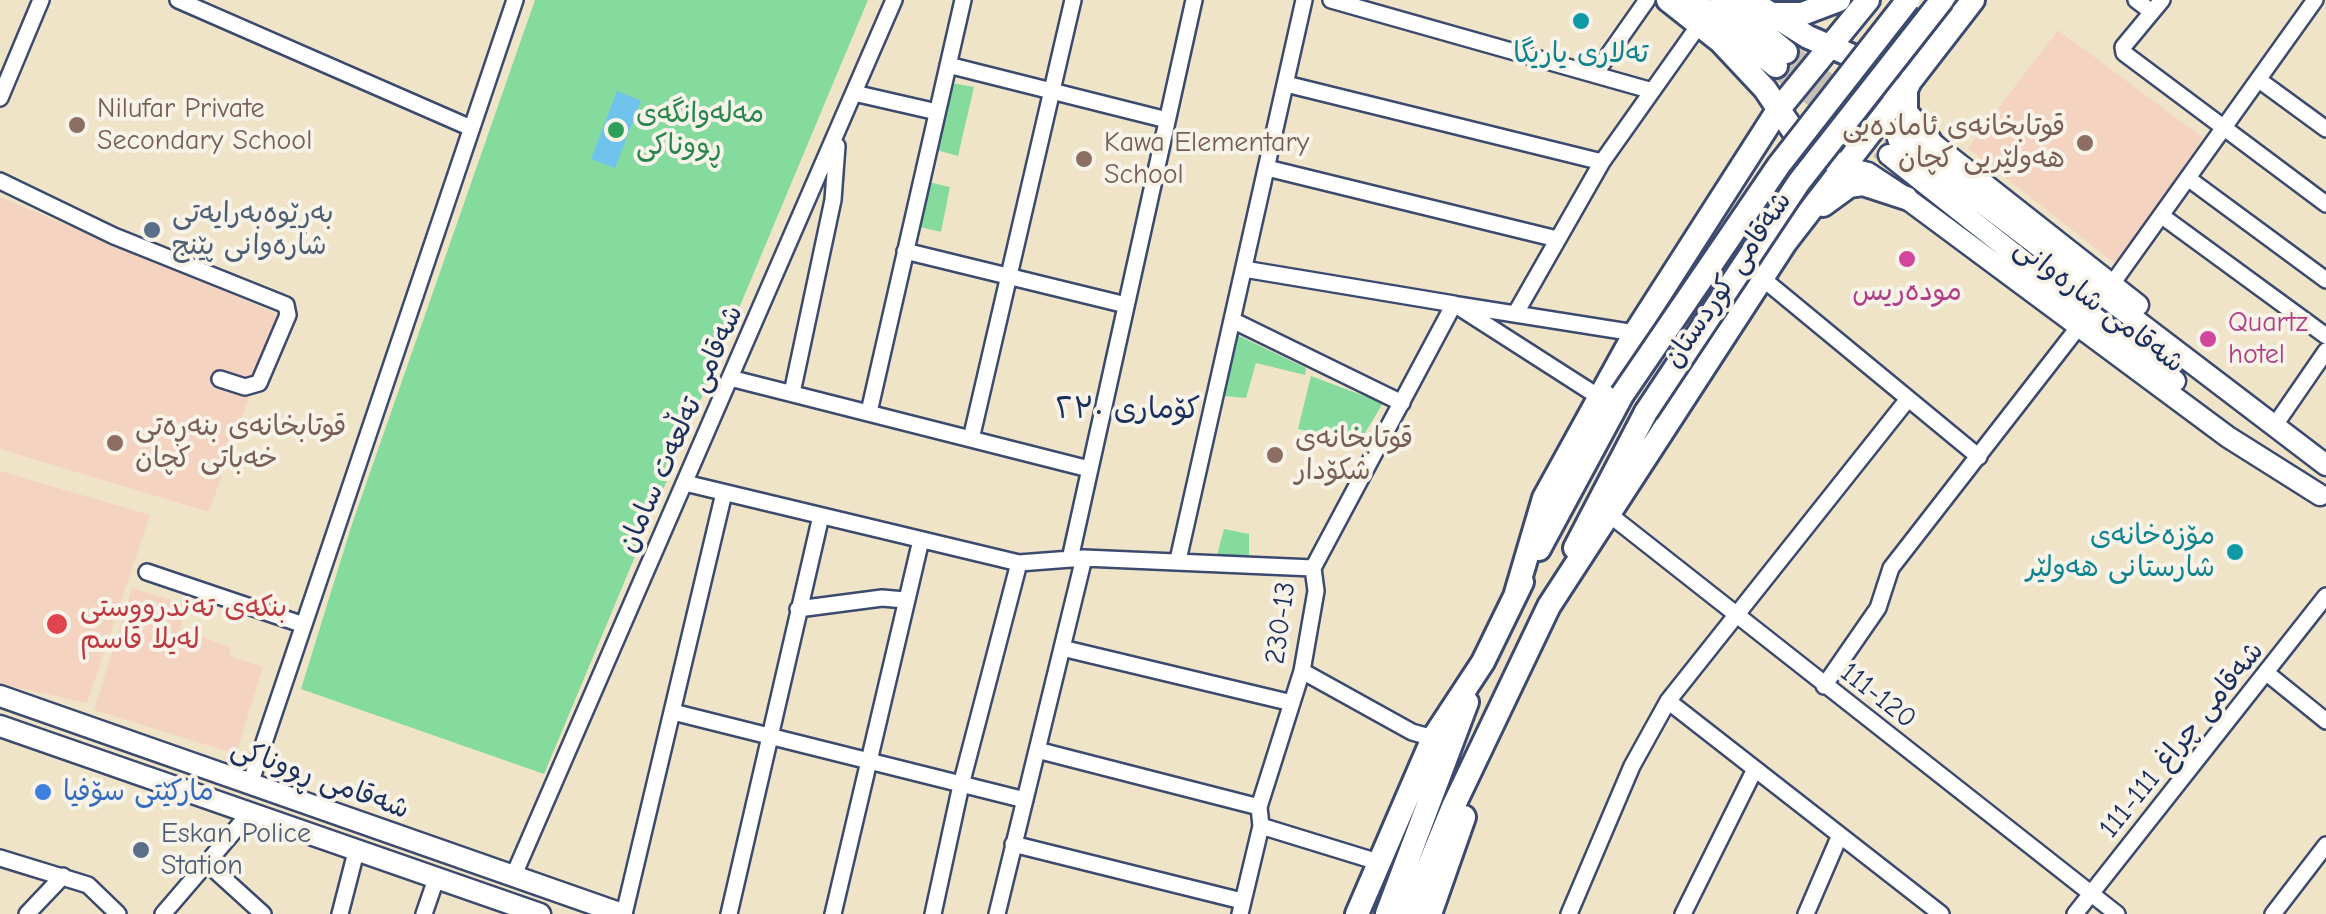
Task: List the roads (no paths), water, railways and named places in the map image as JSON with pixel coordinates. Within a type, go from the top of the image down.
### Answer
[{"type":"highway","points":[[1668,0],[1720,42],[1802,139],[1843,167]]},
{"type":"highway","points":[[1693,0],[1781,59],[1722,0]]},
{"type":"highway","points":[[1757,6],[1802,14],[1838,0]]},
{"type":"highway","name":"شەقامی کوردستان","points":[[1387,914],[1483,662],[1611,396],[1635,333],[1728,182],[1778,110],[1868,0]]},
{"type":"highway","name":"شەقامی کوردستان","points":[[1611,396],[1779,165],[1908,0]]},
{"type":"highway","name":"شەقامی کوردستان","points":[[1409,914],[1452,806],[1498,719],[1590,513],[1646,412],[1799,182],[1942,0]]},
{"type":"highway","name":"شەقامی کوردستان","points":[[1549,606],[1785,243],[1973,0]]},
{"type":"highway","points":[[1757,6],[1869,63],[1887,81],[1896,98]]},
{"type":"highway","points":[[1720,42],[1749,82],[1758,106],[1750,138],[1728,182]]},
{"type":"highway","points":[[1912,76],[1906,90],[1906,112],[1930,141]]},
{"type":"highway","points":[[1785,243],[1849,186],[1876,185],[1906,198]]},
{"type":"highway","name":"شەقامی کوردستان","points":[[1357,914],[1433,738],[1483,662]]},
{"type":"highway","name":"شەقامی کوردستان","points":[[1430,914],[1498,719]]},
{"type":"main road","name":"شەقامی شارەوانی","points":[[1896,98],[1906,122],[2112,284],[2275,425]]},
{"type":"main road","name":"شەقامی شارەوانی","points":[[2323,497],[1893,147],[2326,464]]},
{"type":"main road","name":"شەقامی شارەوانی","points":[[1843,167],[1868,174],[1906,198],[2228,437],[2323,497]]},
{"type":"main road","name":"شەقامی ڕووناکی","points":[[0,696],[513,877],[595,910],[623,914]]},
{"type":"main road","points":[[72,750],[82,722]]},
{"type":"main road","name":"شەقامی ڕووناکی","points":[[0,726],[436,879],[501,908],[540,914]]},
{"type":"street","points":[[0,98],[41,0]]},
{"type":"street","points":[[178,0],[470,128]]},
{"type":"street","points":[[250,784],[300,624],[515,0]]},
{"type":"street","name":"شەقامی تەڵعەت سامان","points":[[513,877],[894,0]]},
{"type":"street","points":[[868,412],[963,0]]},
{"type":"street","points":[[971,439],[1073,0]]},
{"type":"street","points":[[997,914],[1062,648],[1089,470],[1194,0]]},
{"type":"street","points":[[1178,560],[1304,0]]},
{"type":"street","points":[[1331,0],[1650,90]]},
{"type":"street","points":[[1595,74],[1647,0]]},
{"type":"street","points":[[2136,0],[2157,6],[2123,47],[2124,54],[2326,204]]},
{"type":"street","points":[[2112,284],[2315,0]]},
{"type":"street","points":[[1517,311],[1602,162],[1699,25]]},
{"type":"street","points":[[948,64],[1168,120]]},
{"type":"street","points":[[2258,80],[2326,128]]},
{"type":"street","points":[[1286,84],[1602,162]]},
{"type":"street","points":[[854,93],[937,112]]},
{"type":"street","points":[[792,393],[833,200],[838,133]]},
{"type":"street","points":[[1267,168],[1557,239]]},
{"type":"street","points":[[2188,179],[2326,280]]},
{"type":"street","points":[[0,181],[114,236],[286,305],[288,315],[258,383],[246,387],[220,379]]},
{"type":"street","points":[[2162,216],[2326,336]]},
{"type":"street","points":[[905,252],[1126,305]]},
{"type":"street","points":[[1244,269],[1635,333]]},
{"type":"street","points":[[1762,278],[1979,457]]},
{"type":"street","points":[[1454,304],[1611,396]]},
{"type":"street","name":"230-13","points":[[1241,908],[1261,826],[1259,806],[1302,671],[1316,592],[1313,568],[1454,304]]},
{"type":"street","points":[[1232,320],[1402,403]]},
{"type":"street","points":[[1824,686],[1878,608],[1892,568],[2080,325]]},
{"type":"street","points":[[2275,425],[2326,351]]},
{"type":"street","points":[[730,378],[1089,470]]},
{"type":"street","points":[[1570,914],[1632,766],[1668,701],[1908,400]]},
{"type":"street","points":[[685,483],[1019,564],[1077,558],[1313,568]]},
{"type":"street","points":[[623,914],[724,493]]},
{"type":"street","name":"111-120","points":[[1610,515],[1735,618],[2117,914]]},
{"type":"street","points":[[729,914],[821,516]]},
{"type":"street","points":[[833,914],[921,540]]},
{"type":"street","points":[[934,914],[961,784],[1019,564]]},
{"type":"street","points":[[147,572],[300,624]]},
{"type":"street","name":"شەقامی چراغ 111-111","points":[[2075,914],[2326,596]]},
{"type":"street","points":[[798,609],[882,598],[905,600]]},
{"type":"street","points":[[1062,648],[1292,703]]},
{"type":"street","points":[[1302,671],[1412,732],[1433,738]]},
{"type":"street","points":[[2268,674],[2326,721]]},
{"type":"street","points":[[1668,701],[1932,911]]},
{"type":"street","points":[[673,712],[1025,800]]},
{"type":"street","points":[[1037,750],[1259,806]]},
{"type":"street","points":[[1683,914],[1755,769]]},
{"type":"street","points":[[163,914],[248,815]]},
{"type":"street","points":[[1261,826],[1378,862]]},
{"type":"street","points":[[1806,914],[1840,836]]},
{"type":"street","points":[[1013,844],[1241,908]]},
{"type":"street","points":[[2273,914],[2326,845]]},
{"type":"street","points":[[340,914],[356,852]]},
{"type":"street","points":[[0,858],[88,885],[118,914]]},
{"type":"street","points":[[208,864],[263,914]]},
{"type":"street","points":[[27,914],[63,876]]},
{"type":"street","points":[[424,914],[436,879]]},
{"type":"water","name":"مەلەوانگەی ڕووناکی","points":[[617,91],[641,101],[615,168],[591,159]]},
{"type":"tunnel","points":[[1786,52],[1898,139]]},
{"type":"tunnel","points":[[1776,66],[1889,155]]},
{"type":"place","name":"تەلاری یاریگا","points":[[1581,21]]},
{"type":"place","name":"Nilufar Private Secondary School","points":[[77,125]]},
{"type":"place","name":"مەلەوانگەی ڕووناکی","points":[[616,130]]},
{"type":"place","name":"قوتابخانەی ئامادەیی هەولێریی کچان","points":[[2085,143]]},
{"type":"place","name":"Kawa Elementary School","points":[[1084,159]]},
{"type":"place","name":"بەڕێوەبەرایەتی شارەوانی پێنج","points":[[152,230]]},
{"type":"place","name":"مودەریس","points":[[1907,259]]},
{"type":"place","name":"Quartz hotel","points":[[2208,339]]},
{"type":"place","name":"قوتابخانەی بنەڕەتی خەباتی کچان","points":[[115,443]]},
{"type":"place","name":"قوتابخانەی شكۆدار","points":[[1275,455]]},
{"type":"place","name":"مۆزەخانەی شارستانی هەولێر","points":[[2235,552]]},
{"type":"place","name":"بنکەی تەندرووستی لەیلا قاسم","points":[[57,624]]},
{"type":"place","name":"مارکێتی سۆفیا","points":[[43,792]]},
{"type":"place","name":"Eskan Police Station","points":[[141,850]]},
{"type":"district","name":"کۆماری ٢٣٠","points":[[1128,410]]}]
